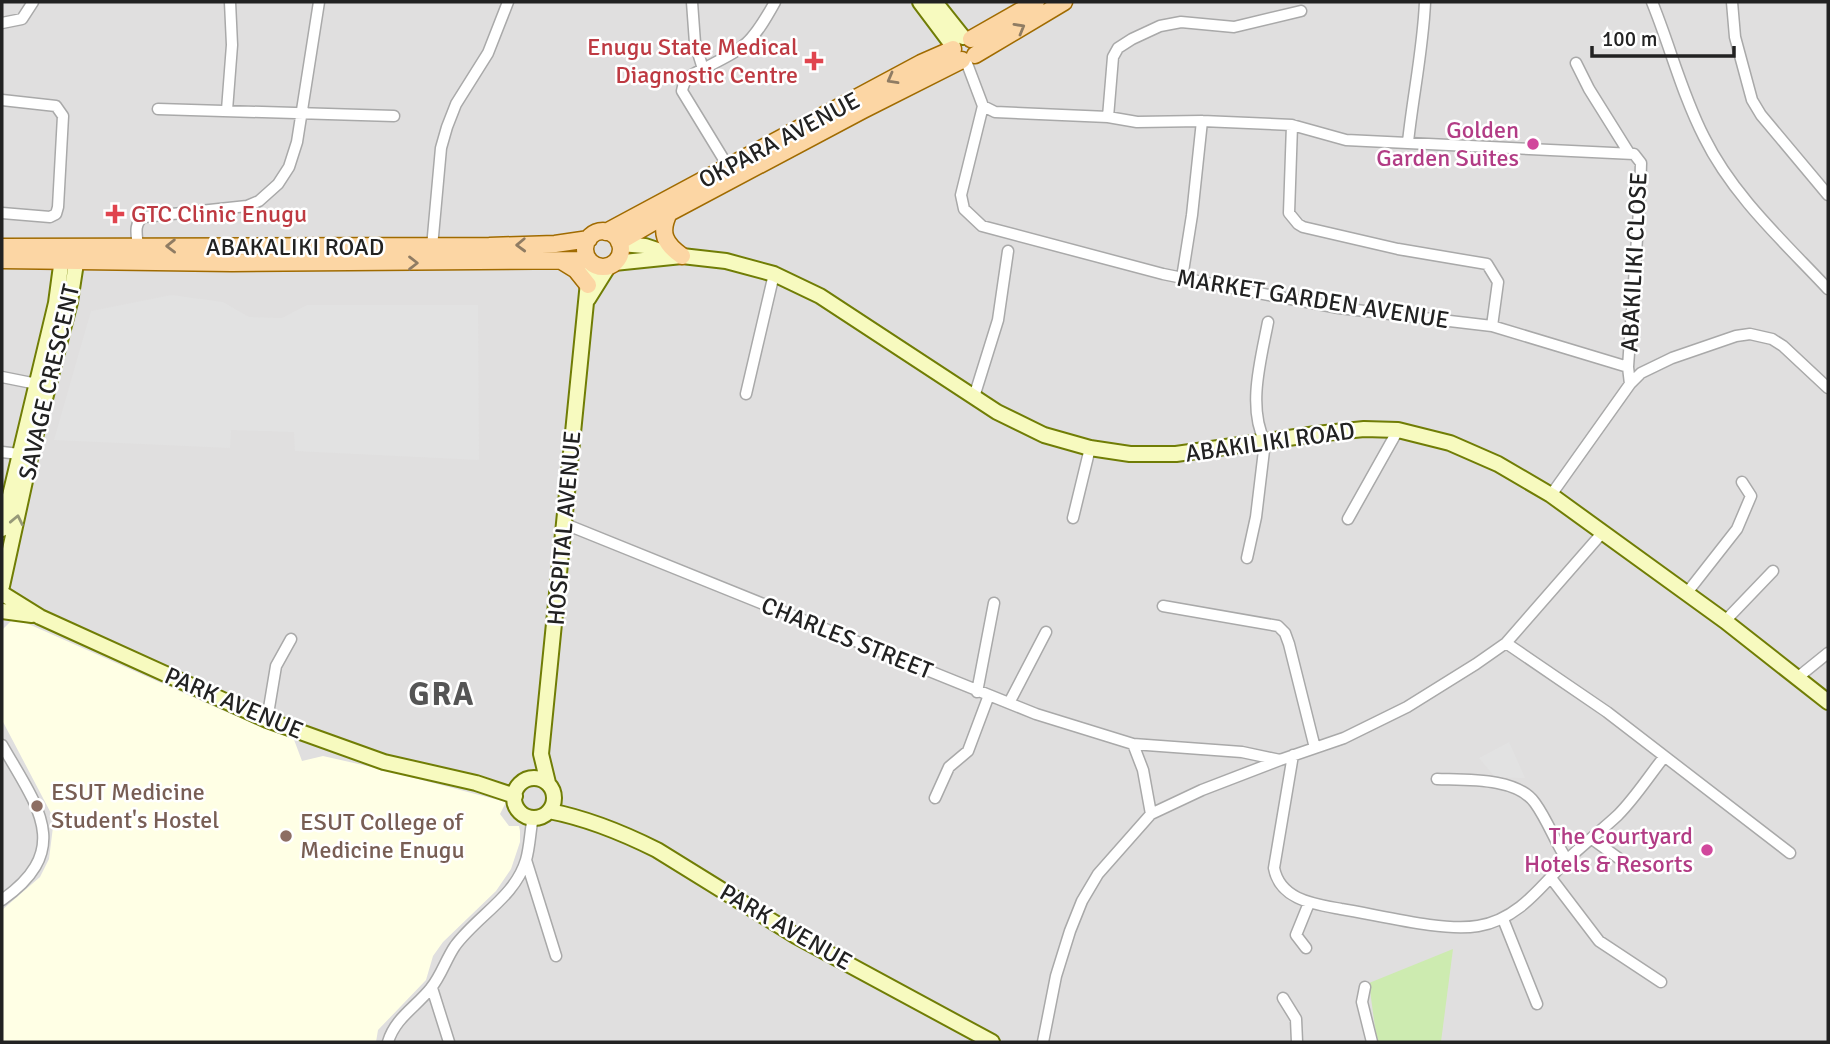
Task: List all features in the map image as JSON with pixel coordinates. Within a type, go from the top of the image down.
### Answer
[{"type":"main road","points":[[920,2],[963,50]]},
{"type":"main road","points":[[935,2],[963,50]]},
{"type":"main road","name":"OKPARA AVENUE","points":[[963,50],[1036,2]]},
{"type":"main road","name":"OKPARA AVENUE","points":[[615,240],[669,213],[921,63],[963,50],[1064,2]]},
{"type":"main road","name":"OKPARA AVENUE","points":[[615,240],[729,168],[766,155]]},
{"type":"main road","points":[[669,213],[664,225],[664,237],[679,256]]},
{"type":"main road","points":[[598,232],[615,240],[679,256],[598,267],[589,261],[585,248],[589,239],[598,232]]},
{"type":"main road","name":"ABAKALIKI ROAD","points":[[2,247],[233,263],[381,255],[432,247],[555,244],[589,239]]},
{"type":"main road","points":[[586,303],[620,253],[615,240]]},
{"type":"main road","name":"ABAKALIKI ROAD","points":[[2,260],[138,247],[589,261]]},
{"type":"main road","name":"SAVAGE CRESCENT","points":[[2,529],[5,496],[19,454],[70,253]]},
{"type":"main road","name":"SAVAGE CRESCENT","points":[[2,586],[6,544],[70,302],[70,253]]},
{"type":"main road","name":"ABAKILIKI ROAD","points":[[679,256],[726,261],[774,274],[820,296],[974,397],[1032,430],[1090,448],[1157,456],[1338,431],[1398,430],[1427,436],[1470,451],[1551,495],[1725,621],[1828,702]]},
{"type":"main road","name":"HOSPITAL AVENUE","points":[[541,754],[589,261]]},
{"type":"main road","points":[[563,262],[576,270],[588,285]]},
{"type":"main road","points":[[2,594],[6,603],[2,611],[40,617]]},
{"type":"main road","name":"PARK AVENUE","points":[[2,594],[40,617],[267,720],[383,762],[476,783]]},
{"type":"main road","points":[[541,754],[548,783],[553,791],[552,805],[541,816],[533,817],[520,811],[515,796],[516,789],[541,754]]},
{"type":"main road","points":[[476,783],[537,778],[548,783]]},
{"type":"main road","points":[[476,783],[515,796]]},
{"type":"main road","name":"PARK AVENUE","points":[[552,805],[657,850],[796,936],[992,1042]]},
{"type":"street","points":[[2,23],[22,19],[33,2]]},
{"type":"street","points":[[227,110],[232,46],[230,2]]},
{"type":"street","points":[[138,247],[136,226],[144,217],[239,208],[259,201],[268,194],[289,167],[302,114],[319,2]]},
{"type":"street","points":[[432,247],[441,148],[447,127],[456,104],[488,53],[508,2]]},
{"type":"street","points":[[692,2],[695,43],[703,69]]},
{"type":"street","points":[[729,168],[682,91],[684,83],[689,76],[747,45],[758,32],[775,2]]},
{"type":"street","points":[[1408,142],[1423,44],[1425,2]]},
{"type":"street","points":[[1652,2],[1702,134],[1714,156],[1741,198],[1828,289]]},
{"type":"street","points":[[1732,2],[1735,37],[1750,93],[1757,108],[1828,195]]},
{"type":"street","points":[[1108,117],[1113,57],[1118,48],[1132,40],[1160,26],[1181,22],[1234,27],[1301,11]]},
{"type":"street","points":[[963,50],[983,106],[995,112],[1108,117],[1137,122],[1202,121],[1292,125],[1346,140],[1633,155]]},
{"type":"street","name":"ABAKILIKI CLOSE","points":[[1576,63],[1589,89],[1640,163],[1628,367]]},
{"type":"street","points":[[2,100],[56,106],[63,116],[58,207],[55,214],[50,217],[2,213]]},
{"type":"street","name":"MARKET GARDEN AVENUE","points":[[983,106],[961,195],[964,209],[982,226],[1182,278],[1339,308],[1492,326],[1628,367]]},
{"type":"street","points":[[158,109],[394,116]]},
{"type":"street","points":[[1182,278],[1202,121]]},
{"type":"street","points":[[1292,125],[1291,219],[1298,225],[1398,249],[1488,264],[1498,282],[1492,326]]},
{"type":"street","points":[[974,397],[998,320],[1008,251]]},
{"type":"street","points":[[746,394],[774,274]]},
{"type":"street","points":[[1247,558],[1256,516],[1265,442],[1259,431],[1257,390],[1268,322]]},
{"type":"street","points":[[1551,495],[1630,384],[1641,373],[1672,358],[1751,334],[1772,339],[1783,346],[1828,388]]},
{"type":"street","points":[[1628,367],[1630,384]]},
{"type":"street","points":[[2,377],[37,384]]},
{"type":"street","points":[[1348,519],[1398,430]]},
{"type":"street","points":[[1073,518],[1090,448]]},
{"type":"street","points":[[2,452],[19,454]]},
{"type":"street","points":[[1686,594],[1737,529],[1751,496],[1742,482]]},
{"type":"street","name":"CHARLES STREET","points":[[565,524],[1036,714],[1133,744],[1242,752],[1280,760]]},
{"type":"street","points":[[1043,1042],[1056,976],[1082,901],[1106,864],[1150,814],[1202,790],[1344,738],[1407,707],[1506,643],[1603,532]]},
{"type":"street","points":[[1725,621],[1773,571]]},
{"type":"street","points":[[977,691],[994,603]]},
{"type":"street","points":[[1163,606],[1278,626],[1282,629],[1289,644],[1315,748]]},
{"type":"street","points":[[1009,703],[1046,632]]},
{"type":"street","points":[[267,720],[276,666],[290,639]]},
{"type":"street","points":[[1506,643],[1570,686],[1790,853]]},
{"type":"street","points":[[1797,678],[1828,653]]},
{"type":"street","points":[[935,798],[949,768],[968,751],[989,695]]},
{"type":"street","points":[[1133,744],[1143,770],[1150,814]]},
{"type":"street","points":[[2,745],[36,808],[44,842],[38,866],[33,873],[2,900]]},
{"type":"street","points":[[1293,755],[1274,868],[1275,876],[1284,891],[1310,903],[1446,927],[1481,926],[1503,919],[1520,908],[1567,860],[1619,814],[1664,757]]},
{"type":"street","points":[[1437,779],[1486,780],[1530,797],[1567,860]]},
{"type":"street","points":[[388,1042],[391,1032],[401,1018],[432,988],[455,947],[508,891],[526,860],[533,817]]},
{"type":"street","points":[[1592,839],[1628,865]]},
{"type":"street","points":[[526,860],[556,956]]},
{"type":"street","points":[[1551,878],[1599,941],[1661,982]]},
{"type":"street","points":[[1306,948],[1296,934],[1310,903]]},
{"type":"street","points":[[1503,919],[1537,1004]]},
{"type":"street","points":[[432,988],[449,1042]]},
{"type":"street","points":[[1365,988],[1362,1002],[1372,1042]]},
{"type":"street","points":[[1283,999],[1296,1019],[1297,1042]]},
{"type":"shaded area","points":[[2,2],[1828,2],[1828,1042],[2,1042]]},
{"type":"shaded area","points":[[171,295],[223,302],[249,317],[282,318],[307,305],[478,305],[479,460],[295,451],[294,432],[231,430],[230,448],[54,440],[91,311]]},
{"type":"shaded area","name":"ESUT College of Medicine Enugu","points":[[11,621],[24,622],[231,714],[293,737],[302,761],[323,756],[506,802],[500,814],[509,826],[519,826],[520,831],[520,842],[511,869],[496,891],[443,942],[433,956],[426,980],[378,1030],[376,1042],[2,1042],[2,910],[40,877],[49,859],[54,819],[2,720],[2,630]]},
{"type":"shaded area","points":[[1509,742],[1525,778],[1495,777],[1479,758]]},
{"type":"green space","points":[[1453,949],[1441,1042],[1377,1042],[1369,983]]},
{"type":"place","name":"Enugu State Medical Diagnostic Centre","points":[[814,61]]},
{"type":"place","name":"Golden Garden Suites","points":[[1533,144]]},
{"type":"place","name":"GTC Clinic Enugu","points":[[115,214]]},
{"type":"place","name":"ESUT Medicine Student's Hostel","points":[[37,806]]},
{"type":"place","name":"ESUT College of Medicine Enugu","points":[[286,836]]},
{"type":"place","name":"The Courtyard Hotels & Resorts","points":[[1707,850]]},
{"type":"district","name":"GRA","points":[[442,694]]}]
